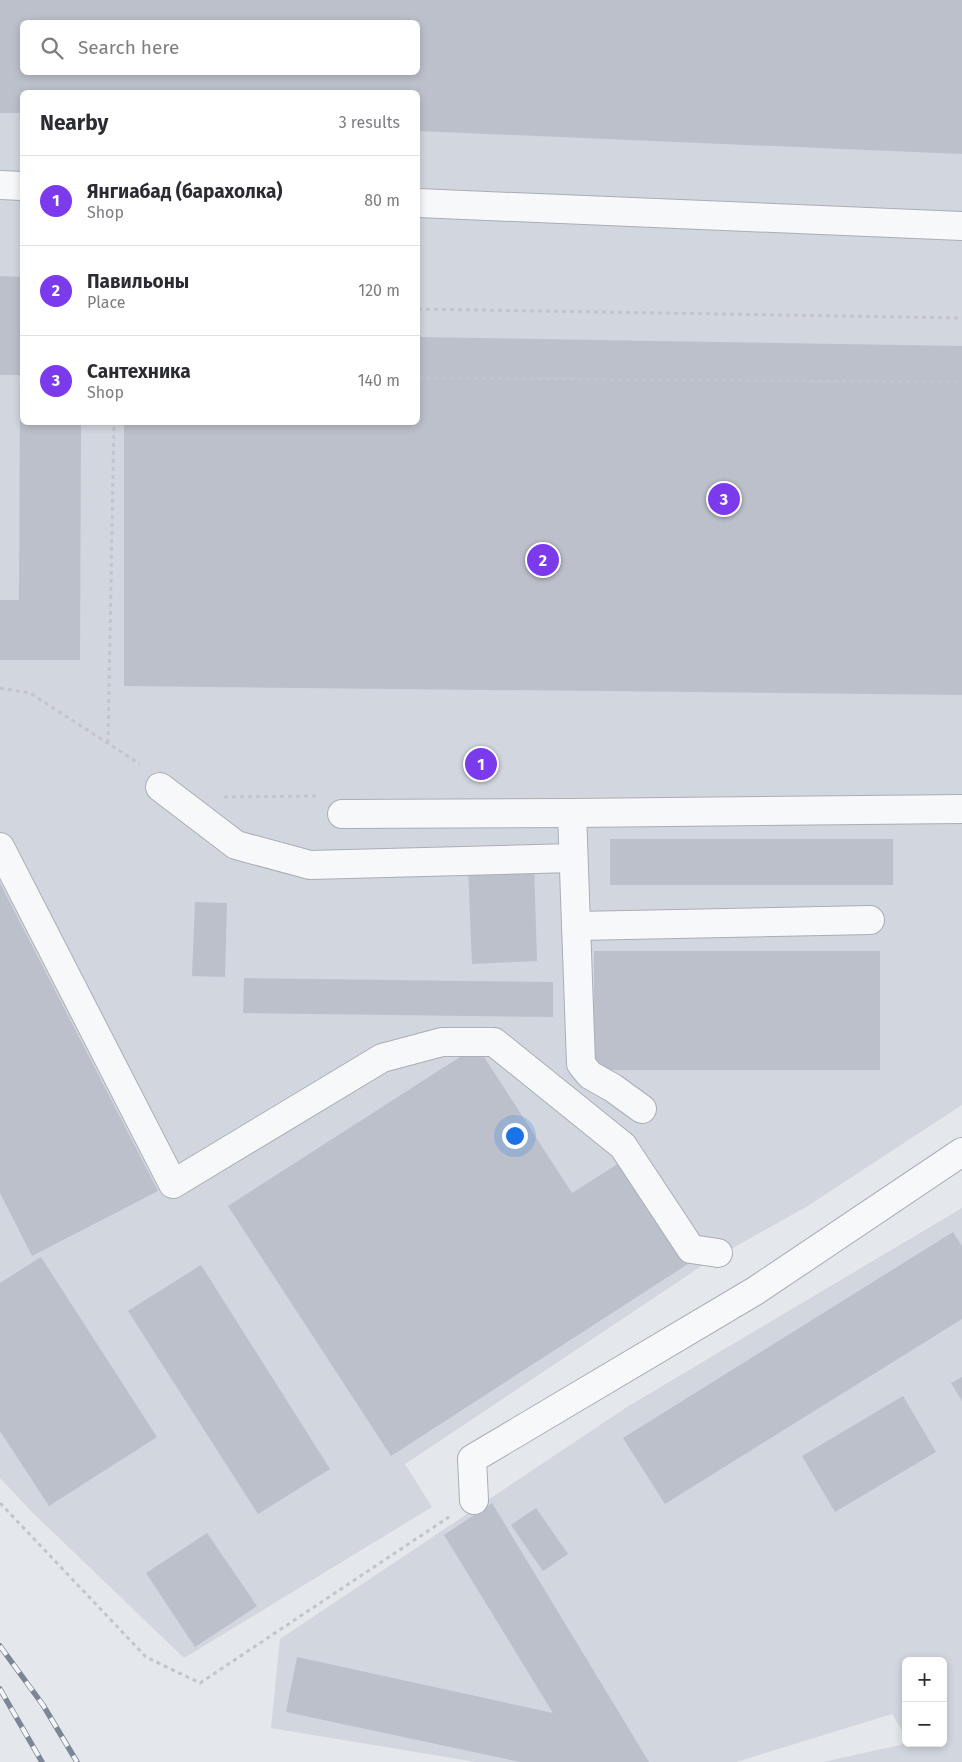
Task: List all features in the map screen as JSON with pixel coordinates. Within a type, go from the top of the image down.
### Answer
[{"type":"street","points":[[0,185],[20,186]]},
{"type":"street","points":[[420,203],[962,226]]},
{"type":"street","points":[[160,788],[236,845],[310,865],[573,858]]},
{"type":"street","points":[[342,814],[962,809]]},
{"type":"street","points":[[572,813],[581,1064],[590,1076],[613,1088],[642,1110]]},
{"type":"street","points":[[0,847],[173,1184],[382,1058],[442,1042],[494,1042],[623,1146],[691,1249],[718,1253]]},
{"type":"street","points":[[576,926],[870,920]]},
{"type":"street","points":[[474,1500],[472,1459],[755,1291],[962,1152]]},
{"type":"path","points":[[420,309],[962,318]]},
{"type":"path","points":[[420,378],[962,382]]},
{"type":"path","points":[[108,744],[114,425]]},
{"type":"path","points":[[0,1503],[146,1657],[200,1683],[474,1500]]},
{"type":"shaded area","points":[[0,0],[962,0],[962,1105],[806,1207],[706,1263],[405,1464],[432,1507],[184,1658],[32,1512],[0,1478]]},
{"type":"shaded area","points":[[962,1208],[962,1762],[823,1762],[902,1745],[902,1747],[947,1747],[947,1657],[902,1657],[902,1730],[892,1714],[736,1762],[476,1762],[271,1728],[280,1639],[627,1407]]},
{"type":"building","points":[[0,0],[962,0],[962,154],[420,131],[420,90],[20,90],[20,113],[0,113]]},
{"type":"building","points":[[0,276],[20,277],[20,375],[0,375]]},
{"type":"building","points":[[420,337],[962,346],[962,695],[124,686],[124,425],[420,425]]},
{"type":"building","points":[[20,375],[20,425],[81,425],[80,660],[0,660],[0,600],[19,600]]},
{"type":"building","points":[[610,839],[893,839],[893,885],[610,885]]},
{"type":"building","points":[[534,864],[537,961],[472,964],[468,867]]},
{"type":"building","points":[[0,883],[158,1191],[32,1256],[0,1193]]},
{"type":"building","points":[[195,902],[227,903],[225,977],[192,976]]},
{"type":"building","points":[[594,951],[880,951],[880,1070],[594,1070]]},
{"type":"building","points":[[244,978],[553,982],[553,1017],[243,1013]]},
{"type":"building","points":[[477,1046],[572,1193],[627,1158],[694,1260],[391,1456],[228,1206]]},
{"type":"building","points":[[953,1232],[962,1246],[962,1319],[665,1504],[623,1438]]},
{"type":"building","points":[[41,1257],[157,1437],[49,1506],[0,1431],[0,1283]]},
{"type":"building","points":[[201,1265],[330,1469],[258,1514],[128,1311]]},
{"type":"building","points":[[962,1377],[962,1401],[951,1383]]},
{"type":"building","points":[[903,1396],[936,1452],[835,1512],[802,1456]]},
{"type":"building","points":[[492,1503],[649,1762],[520,1762],[286,1712],[297,1657],[553,1713],[444,1535]]},
{"type":"building","points":[[536,1508],[568,1554],[543,1571],[511,1525]]},
{"type":"building","points":[[207,1533],[257,1606],[195,1647],[146,1573]]},
{"type":"railway","points":[[0,1646],[43,1705],[77,1762]]},
{"type":"railway","points":[[0,1689],[42,1762]]},
{"type":"place","name":"Сантехника","points":[[724,499]]},
{"type":"place","name":"Павильоны","points":[[543,560]]},
{"type":"place","name":"Янгиабад (барахолка)","points":[[481,764]]}]
